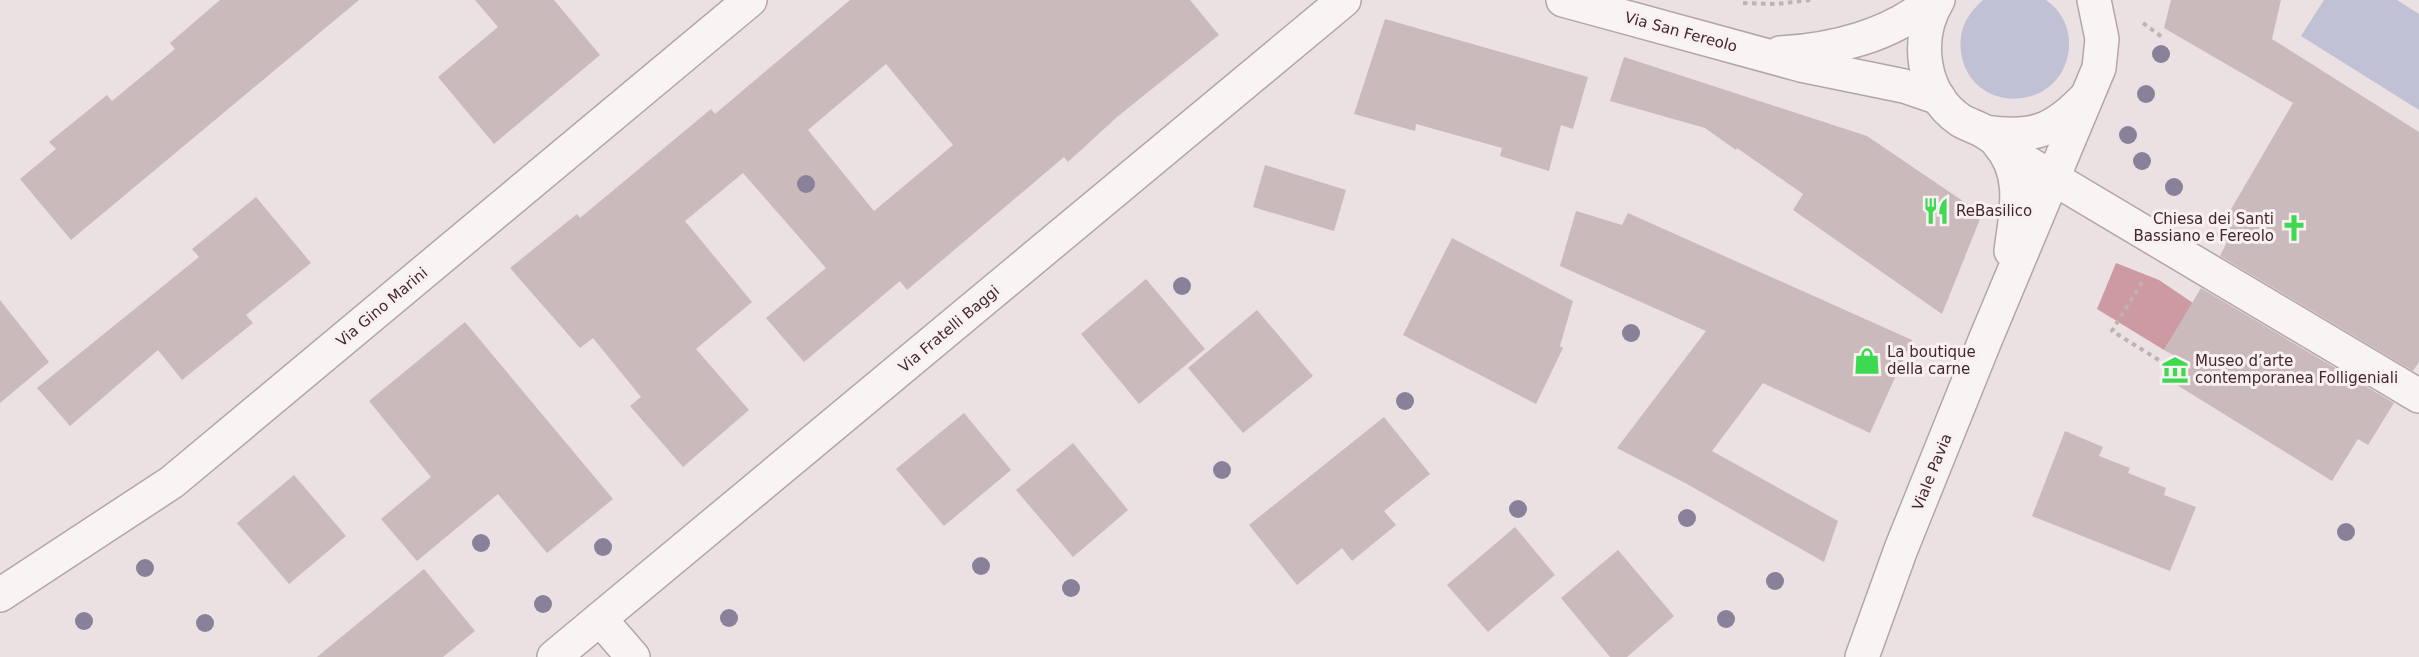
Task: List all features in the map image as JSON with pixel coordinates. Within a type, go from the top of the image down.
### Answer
[{"type":"street","name":"Via Gino Marini","points":[[0,595],[172,483],[750,0]]},
{"type":"street","name":"Via Fratelli Baggi","points":[[554,657],[1344,0]]},
{"type":"street","name":"Via San Fereolo","points":[[1563,0],[1831,72],[1914,89],[1939,98]]},
{"type":"street","name":"Via San Fereolo","points":[[1763,53],[1800,51],[1853,41],[1899,23],[1932,0]]},
{"type":"street","name":"Via San Fereolo","points":[[1938,0],[1929,15],[1923,44],[1926,72],[1939,98],[1959,119],[2419,396]]},
{"type":"street","name":"Viale Pavia","points":[[1862,657],[1901,549],[2006,288],[2055,178],[2100,68],[2102,39],[2092,3]]},
{"type":"street","name":"Viale Pavia","points":[[1991,137],[2042,131],[2068,117],[2087,96]]},
{"type":"street","name":"Viale Pavia","points":[[1991,137],[2010,156],[2018,196],[2006,288]]},
{"type":"street","points":[[600,619],[633,657]]},
{"type":"path","points":[[1740,3],[1776,4],[1811,0]]},
{"type":"path","points":[[2146,275],[2112,331],[2175,370]]},
{"type":"shaded area","points":[[1983,0],[2046,0],[2061,15],[2066,27],[2069,47],[2063,69],[2051,85],[2035,95],[2016,99],[1998,96],[1981,88],[1968,73],[1961,52],[1962,30],[1972,11]]},
{"type":"shaded area","points":[[2324,0],[2397,0],[2419,14],[2419,110],[2301,36]]},
{"type":"shaded area","points":[[2116,263],[2159,280],[2193,303],[2164,350],[2097,309]]},
{"type":"building","points":[[220,0],[359,0],[71,240],[20,179],[56,149],[49,142],[107,95],[112,101],[175,49],[170,43]]},
{"type":"building","points":[[475,0],[554,0],[600,55],[494,144],[438,77],[498,27]]},
{"type":"building","points":[[850,0],[1190,0],[1219,35],[1117,117],[1068,162],[1064,157],[907,290],[900,281],[804,362],[766,318],[826,268],[743,173],[685,221],[752,302],[696,349],[749,410],[683,467],[630,406],[641,397],[593,338],[580,348],[510,268],[577,214],[580,218],[711,109],[715,114]],"holes":[[[886,64],[953,145],[874,211],[808,130]]]},
{"type":"building","points":[[2171,0],[2281,0],[2272,39],[2419,132],[2419,362],[2413,371],[2220,256],[2227,242],[2216,235],[2293,103],[2164,28]]},
{"type":"building","points":[[1385,19],[1588,77],[1573,129],[1561,125],[1549,171],[1500,156],[1502,148],[1416,124],[1415,131],[1354,114]]},
{"type":"building","points":[[1624,57],[1867,136],[1982,214],[1942,314],[1793,210],[1803,194],[1737,148],[1736,150],[1705,128],[1610,101]]},
{"type":"building","points":[[1265,165],[1346,190],[1334,231],[1253,207]]},
{"type":"building","points":[[256,197],[311,263],[246,315],[253,323],[182,380],[158,350],[70,426],[37,388],[199,257],[192,249]]},
{"type":"building","points":[[1576,211],[1622,225],[1628,213],[1912,340],[1870,433],[1763,383],[1712,451],[1838,521],[1824,562],[1687,484],[1617,448],[1706,331],[1560,266]]},
{"type":"building","points":[[1452,238],[1573,301],[1560,346],[1563,348],[1536,404],[1403,335]]},
{"type":"building","points":[[1146,279],[1205,349],[1139,404],[1081,334]]},
{"type":"building","points":[[2201,288],[2394,403],[2368,445],[2358,439],[2332,481],[2169,380],[2181,359],[2164,350]]},
{"type":"building","points":[[0,300],[49,362],[0,403]]},
{"type":"building","points":[[1257,310],[1313,376],[1243,433],[1188,368]]},
{"type":"building","points":[[465,322],[613,499],[547,553],[498,494],[417,561],[381,519],[431,477],[369,401]]},
{"type":"building","points":[[964,413],[1011,470],[944,526],[896,469]]},
{"type":"building","points":[[1384,417],[1430,474],[1384,511],[1396,525],[1352,561],[1342,548],[1297,585],[1249,525]]},
{"type":"building","points":[[2065,431],[2103,447],[2099,456],[2130,468],[2128,473],[2166,488],[2164,495],[2196,507],[2170,571],[2032,516]]},
{"type":"building","points":[[1073,443],[1128,510],[1073,557],[1016,490]]},
{"type":"building","points":[[294,475],[346,536],[289,584],[237,523]]},
{"type":"building","points":[[1515,527],[1555,575],[1488,632],[1447,585]]},
{"type":"building","points":[[1618,550],[1674,616],[1627,657],[1610,657],[1561,598]]},
{"type":"building","points":[[424,569],[475,631],[443,657],[317,657]]},
{"type":"place","name":"ReBasilico","points":[[1936,211]]},
{"type":"place","name":"Chiesa dei Santi Bassiano e Fereolo","points":[[2294,228]]},
{"type":"place","name":"La boutique della carne","points":[[1867,361]]},
{"type":"place","name":"Museo d’arte contemporanea Folligeniali","points":[[2175,370]]}]
